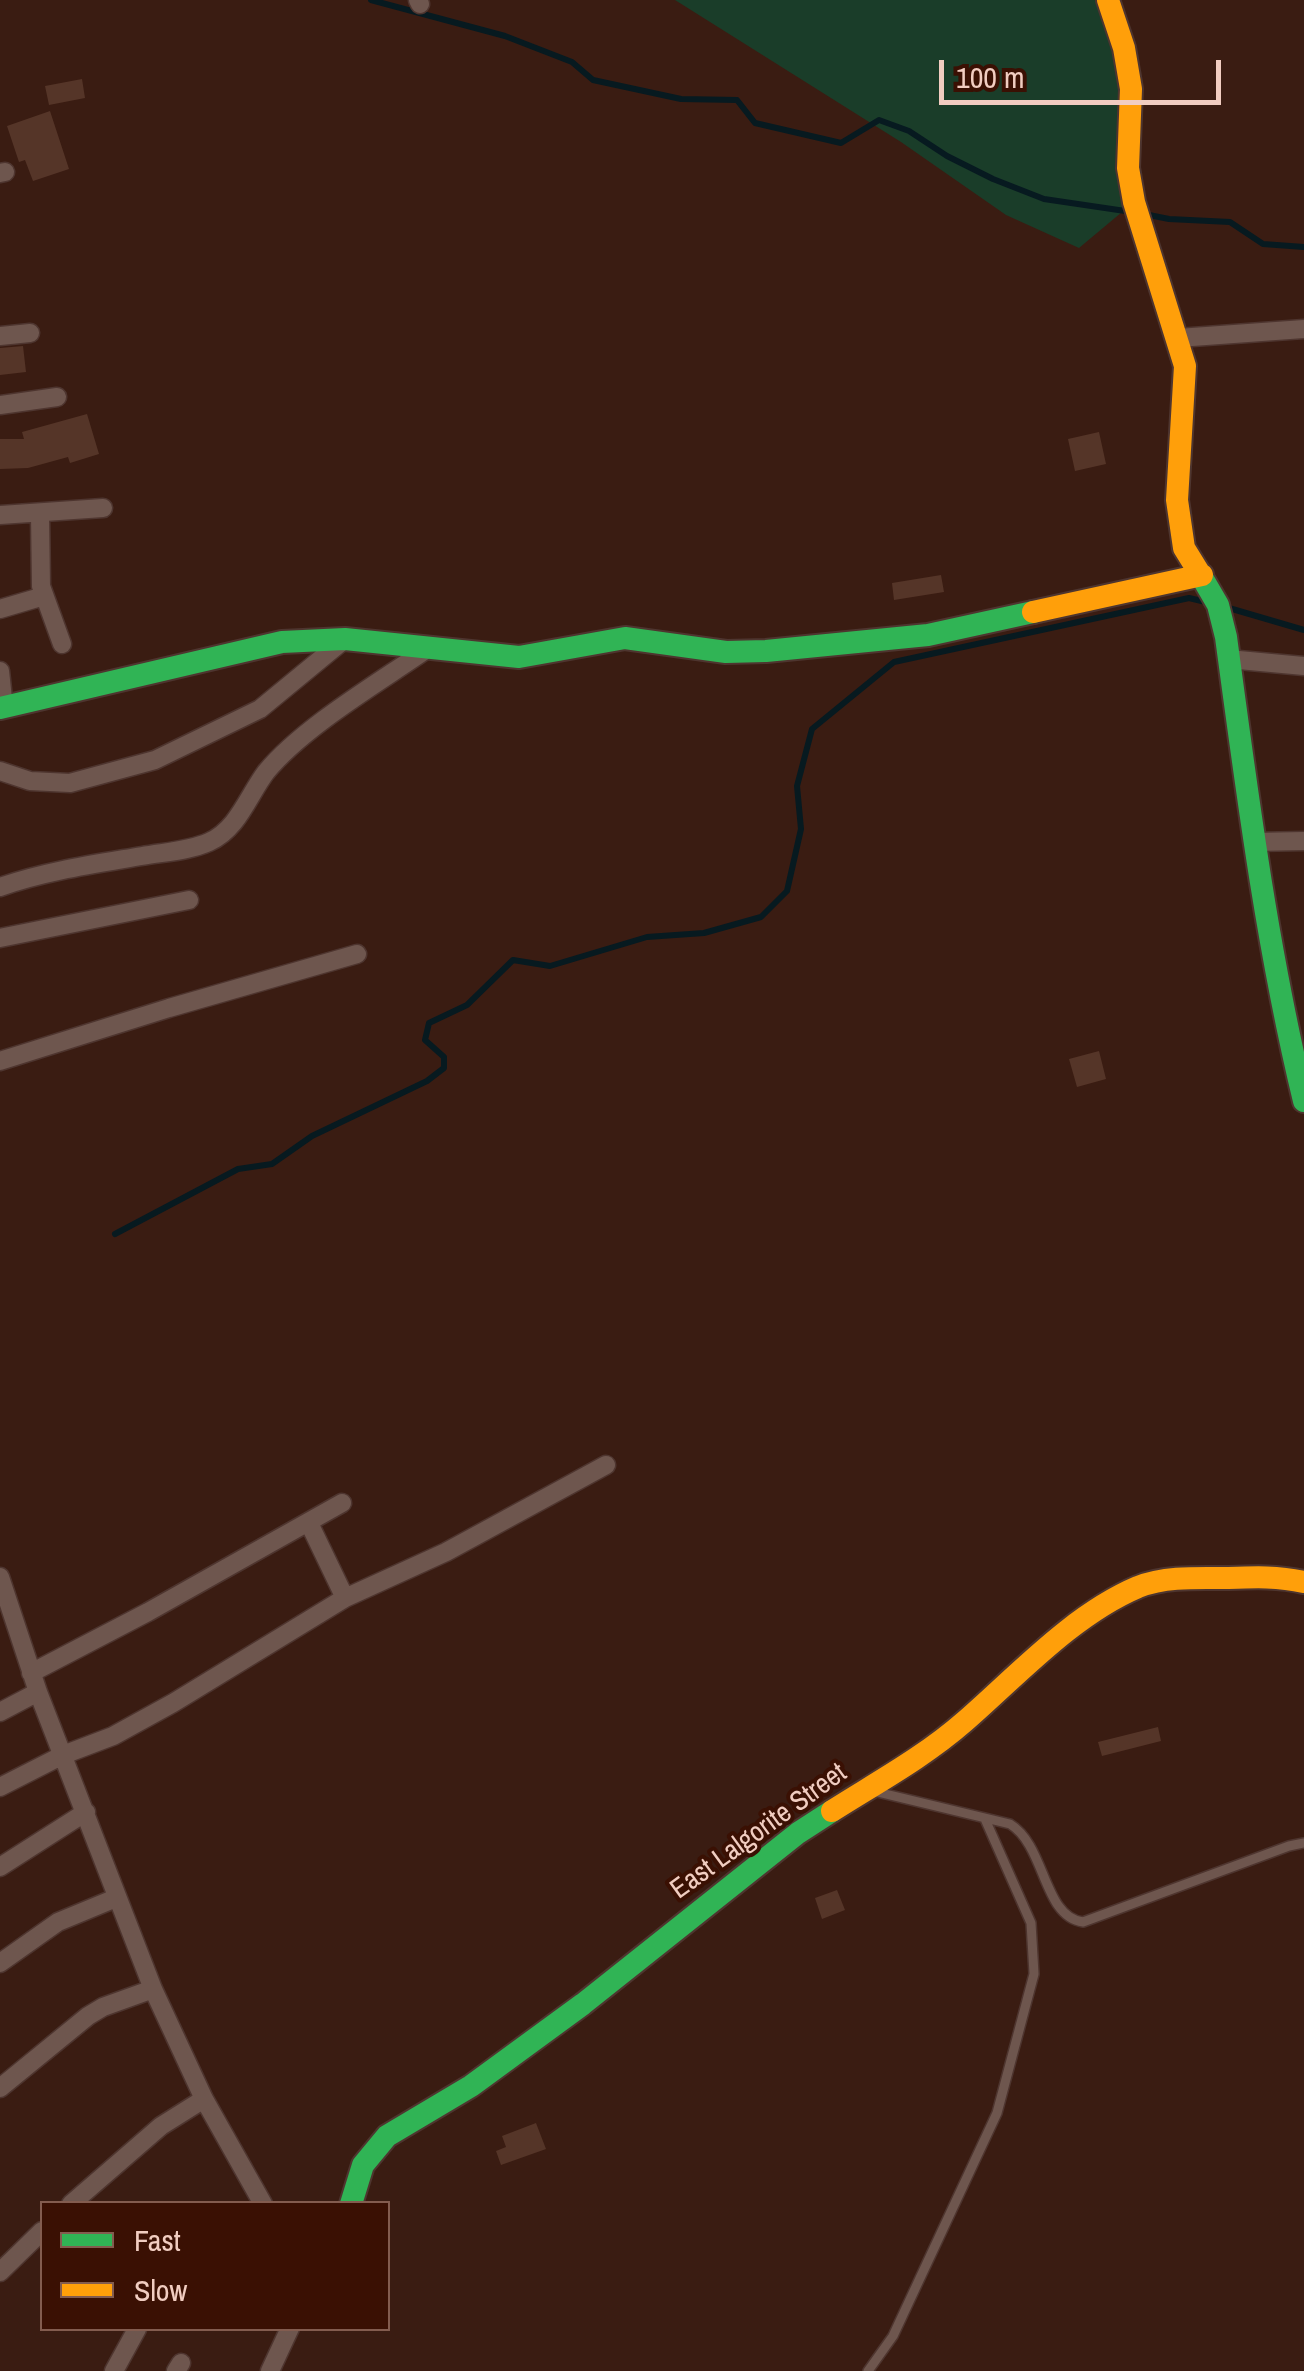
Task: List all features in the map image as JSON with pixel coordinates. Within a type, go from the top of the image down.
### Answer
[{"type":"street","points":[[1108,0],[1124,48],[1130,89],[1128,168],[1134,202],[1185,366],[1176,500],[1179,528],[1184,548],[1218,604],[1253,842],[1295,1032],[1304,1101]]},
{"type":"street","points":[[1178,338],[1304,329]]},
{"type":"street","points":[[0,336],[30,333]]},
{"type":"street","points":[[0,404],[57,397]]},
{"type":"street","points":[[0,515],[103,508]]},
{"type":"street","points":[[40,514],[40,586],[62,644]]},
{"type":"street","points":[[0,671],[2,708],[282,642],[345,639],[519,657],[625,638],[726,652],[766,651],[928,635],[1202,575]]},
{"type":"street","points":[[0,609],[44,596]]},
{"type":"street","points":[[0,771],[30,781],[70,783],[154,760],[260,709],[345,639]]},
{"type":"street","points":[[0,888],[81,867],[192,847],[220,836],[230,829],[244,802],[273,764],[295,744],[430,647]]},
{"type":"street","points":[[1228,659],[1304,666]]},
{"type":"street","points":[[1253,842],[1304,841]]},
{"type":"street","points":[[0,938],[190,900]]},
{"type":"street","points":[[0,1061],[357,954]]},
{"type":"street","points":[[0,1787],[113,1736],[345,1598],[446,1552],[606,1465]]},
{"type":"street","points":[[30,1672],[310,1524],[342,1502]]},
{"type":"street","points":[[310,1524],[345,1598]]},
{"type":"street","name":"East Lalgorite Street","points":[[351,2201],[363,2166],[387,2136],[470,2086],[583,2004],[798,1833],[962,1723],[1017,1672],[1081,1622],[1139,1588],[1180,1578],[1284,1576],[1304,1582]]},
{"type":"street","points":[[0,1577],[30,1672],[153,1988],[204,2099],[261,2201]]},
{"type":"street","points":[[0,1712],[38,1692]]},
{"type":"street","points":[[0,1868],[86,1812]]},
{"type":"street","points":[[0,1963],[58,1922],[116,1898]]},
{"type":"street","points":[[0,2088],[88,2016],[153,1988]]},
{"type":"street","points":[[75,2201],[161,2126],[204,2099]]},
{"type":"street","points":[[0,2272],[40,2232]]},
{"type":"street","points":[[114,2371],[136,2331]]},
{"type":"street","points":[[270,2371],[289,2331]]},
{"type":"lane","points":[[866,1789],[1010,1824],[1030,1842],[1058,1907],[1066,1916],[1084,1922],[1304,1843]]},
{"type":"lane","points":[[868,2371],[893,2336],[996,2112],[1034,1974],[1031,1923],[986,1819]]},
{"type":"green space","points":[[675,0],[1108,0],[1134,202],[1079,248],[1006,215],[901,142]]},
{"type":"building","points":[[82,79],[85,98],[49,105],[45,86]]},
{"type":"building","points":[[50,111],[69,169],[33,181],[25,160],[19,162],[7,126]]},
{"type":"building","points":[[23,346],[26,372],[0,375],[0,348]]},
{"type":"building","points":[[87,414],[99,454],[70,463],[68,457],[28,468],[0,469],[0,439],[24,439],[22,432]]},
{"type":"building","points":[[1099,432],[1106,464],[1075,471],[1068,439]]},
{"type":"building","points":[[941,575],[944,592],[894,600],[892,583]]},
{"type":"building","points":[[1099,1051],[1106,1079],[1077,1087],[1069,1059]]},
{"type":"building","points":[[1158,1727],[1161,1741],[1102,1756],[1098,1742]]},
{"type":"building","points":[[837,1890],[845,1910],[822,1919],[815,1898]]},
{"type":"building","points":[[536,2123],[546,2149],[501,2165],[496,2151],[506,2147],[502,2136]]},
{"type":"waterway","points":[[371,0],[505,36],[572,62],[593,80],[681,99],[737,100],[755,123],[841,143],[879,120],[909,131],[993,179],[1044,199],[1132,212]]},
{"type":"waterway","points":[[1144,214],[1230,222],[1263,244],[1304,247]]},
{"type":"waterway","points":[[115,1234],[238,1169],[272,1164],[312,1136],[427,1081],[444,1068],[444,1057],[425,1040],[429,1023],[467,1005],[513,960],[550,966],[647,937],[704,933],[761,917],[787,891],[801,829],[797,786],[812,729],[894,662],[1189,598],[1210,603]]},
{"type":"waterway","points":[[1222,606],[1304,630]]},
{"type":"traffic: fast","points":[[1200,574],[1218,605],[1226,637],[1269,928],[1304,1101]]},
{"type":"traffic: fast","points":[[0,708],[282,642],[345,639],[519,657],[625,638],[726,652],[766,651],[928,635],[1033,612]]},
{"type":"traffic: fast","points":[[352,2201],[363,2165],[387,2136],[471,2086],[583,2004],[798,1833],[832,1811]]},
{"type":"traffic: slow","points":[[1108,0],[1124,48],[1131,89],[1128,168],[1134,202],[1185,366],[1177,500],[1184,548],[1200,574]]},
{"type":"traffic: slow","points":[[1033,612],[1202,575]]},
{"type":"traffic: slow","points":[[832,1811],[933,1747],[1068,1630],[1138,1587],[1194,1578],[1266,1577],[1304,1582]]}]
